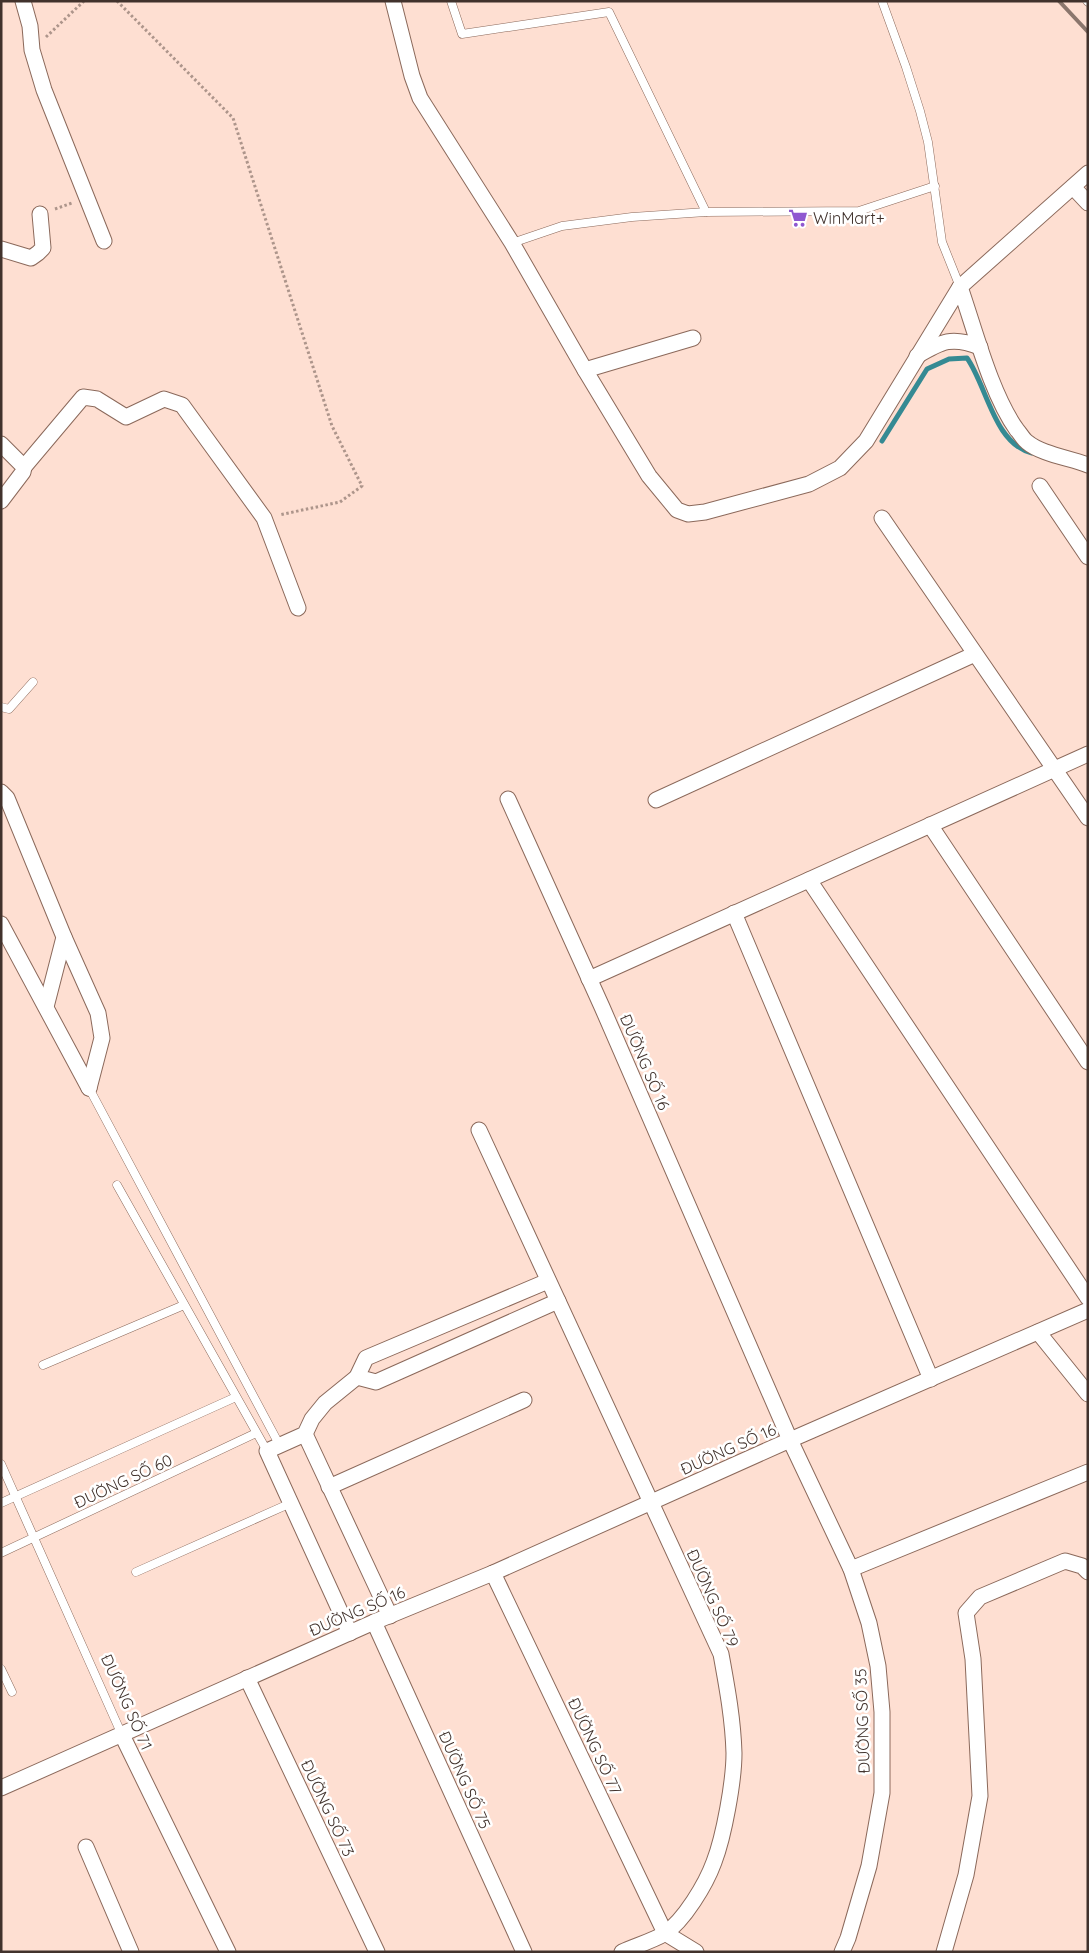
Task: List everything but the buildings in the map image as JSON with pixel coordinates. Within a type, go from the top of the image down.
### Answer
[{"type":"street","points":[[23,1],[30,26],[32,50],[44,90],[104,241]]},
{"type":"street","points":[[393,1],[412,76],[420,98],[512,243],[585,370],[650,476],[678,510],[688,514],[705,512],[808,484],[840,468],[866,441],[960,287],[1088,173]]},
{"type":"street","points":[[1073,187],[1088,203]]},
{"type":"street","points":[[1,249],[31,258],[38,253],[42,248],[40,214]]},
{"type":"street","points":[[960,287],[980,347],[1007,416],[1026,442],[1045,452],[1088,465]]},
{"type":"street","points":[[585,370],[693,338]]},
{"type":"street","points":[[917,356],[949,340],[967,342],[980,347]]},
{"type":"street","points":[[1,501],[23,472],[24,467],[83,397],[97,399],[126,417],[164,399],[182,405],[264,518],[298,608]]},
{"type":"street","points":[[1,444],[24,467]]},
{"type":"street","points":[[1040,486],[1088,557]]},
{"type":"street","points":[[882,518],[1088,818]]},
{"type":"street","points":[[656,800],[976,654]]},
{"type":"street","points":[[589,979],[1088,754]]},
{"type":"street","points":[[1,792],[7,798],[64,937],[98,1013],[102,1038],[89,1088]]},
{"type":"street","name":"ĐƯỜNG SỐ 16","points":[[122,1735],[374,1622],[494,1573],[790,1440],[589,979],[508,799]]},
{"type":"street","points":[[930,826],[1088,1062]]},
{"type":"street","points":[[809,880],[1088,1298]]},
{"type":"street","points":[[734,914],[930,1379]]},
{"type":"street","points":[[1,924],[89,1088]]},
{"type":"street","points":[[46,1007],[64,937]]},
{"type":"street","name":"ĐƯỜNG SỐ 79","points":[[479,1130],[721,1654],[731,1708],[734,1755],[727,1807],[714,1862],[700,1890],[682,1916],[665,1933]]},
{"type":"street","points":[[350,1633],[291,1503],[273,1449],[305,1434],[312,1419],[325,1403],[357,1376],[366,1358],[548,1281]]},
{"type":"street","points":[[357,1376],[376,1382],[558,1301]]},
{"type":"street","points":[[790,1440],[1088,1310]]},
{"type":"street","points":[[1038,1332],[1088,1394]]},
{"type":"street","points":[[329,1487],[524,1400]]},
{"type":"street","points":[[305,1434],[390,1616]]},
{"type":"street","name":"ĐƯỜNG SỐ 35","points":[[790,1440],[851,1569],[869,1623],[878,1666],[882,1712],[882,1793],[869,1866],[848,1938],[842,1952]]},
{"type":"street","points":[[851,1569],[1088,1472]]},
{"type":"street","points":[[944,1952],[966,1875],[980,1796],[973,1659],[966,1613],[980,1597],[1065,1561],[1082,1566],[1088,1572]]},
{"type":"street","name":"ĐƯỜNG SỐ 77","points":[[494,1573],[665,1933]]},
{"type":"street","name":"ĐƯỜNG SỐ 75","points":[[374,1622],[524,1952]]},
{"type":"street","name":"ĐƯỜNG SỐ 73","points":[[247,1678],[377,1952]]},
{"type":"street","points":[[1,1788],[122,1735]]},
{"type":"street","name":"ĐƯỜNG SỐ 71","points":[[122,1735],[228,1952]]},
{"type":"street","points":[[86,1847],[131,1952]]},
{"type":"street","points":[[622,1952],[665,1933],[696,1952]]},
{"type":"lane","points":[[450,1],[462,34],[609,12],[706,212]]},
{"type":"lane","points":[[882,1],[920,111],[928,142],[942,242],[960,287]]},
{"type":"lane","points":[[512,243],[562,226],[632,217],[706,212],[859,211],[935,186]]},
{"type":"lane","points":[[1,707],[9,709],[33,682]]},
{"type":"lane","points":[[89,1088],[273,1449]]},
{"type":"lane","points":[[117,1184],[256,1434],[273,1449]]},
{"type":"lane","points":[[43,1365],[184,1305]]},
{"type":"lane","name":"ĐƯỜNG SỐ 60","points":[[1,1503],[236,1397]]},
{"type":"lane","name":"ĐƯỜNG SỐ 60","points":[[1,1552],[256,1434]]},
{"type":"lane","name":"ĐƯỜNG SỐ 71","points":[[1,1464],[122,1735]]},
{"type":"lane","points":[[136,1572],[291,1503]]},
{"type":"lane","points":[[1,1669],[12,1692]]},
{"type":"path","points":[[32,50],[84,1]]},
{"type":"path","points":[[117,1],[233,118],[332,426],[362,486],[340,502],[264,518]]},
{"type":"path","points":[[40,214],[87,198]]},
{"type":"waterway","points":[[882,441],[927,369],[949,359],[967,358],[1000,426],[1019,447],[1032,453]]},
{"type":"railway","points":[[1059,1],[1088,32]]},
{"type":"place","name":"WinMart+","points":[[798,218]]}]
